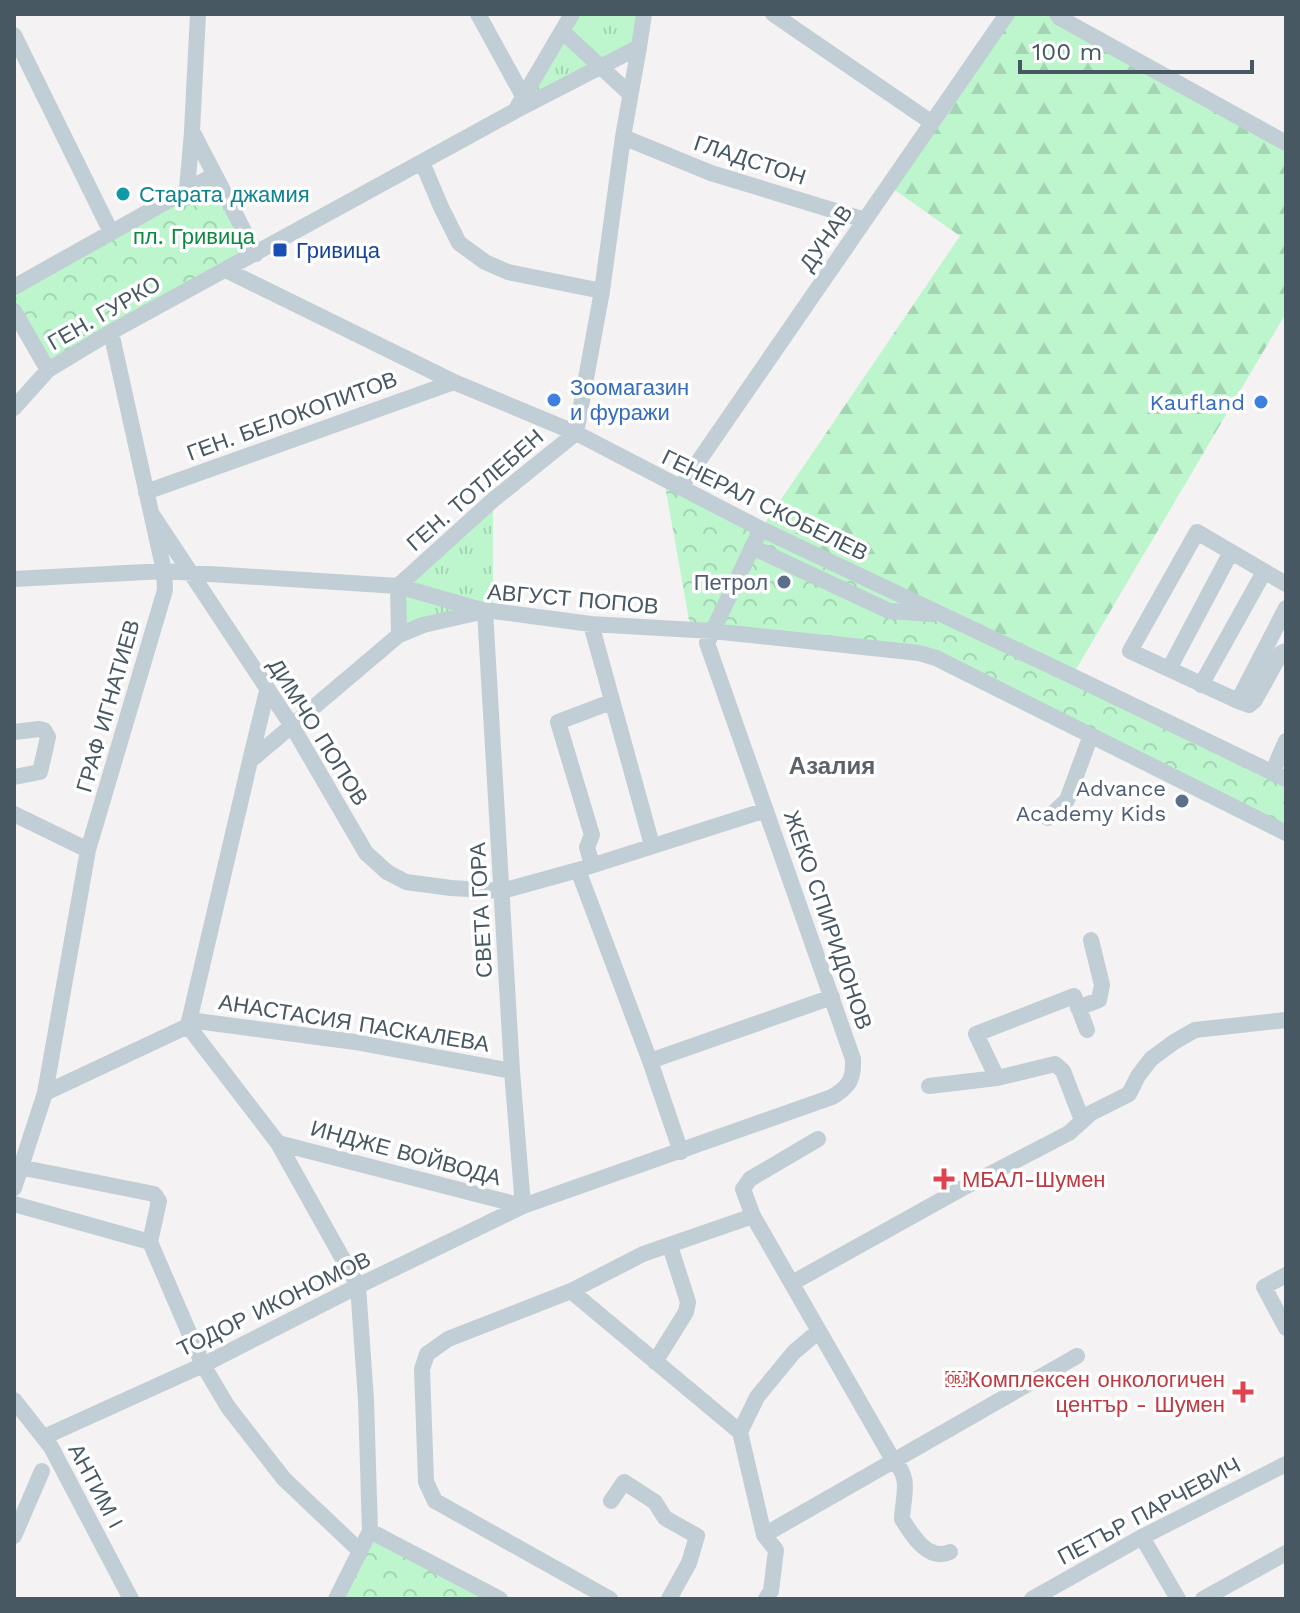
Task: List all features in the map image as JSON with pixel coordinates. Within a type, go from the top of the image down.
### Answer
[{"type":"street","points":[[187,189],[198,14]]},
{"type":"street","points":[[478,14],[523,96]]},
{"type":"street","points":[[515,111],[572,14]]},
{"type":"street","name":"ГЕН. ТОТЛЕБЕН","points":[[398,586],[493,500],[576,433],[602,291],[644,14]]},
{"type":"street","points":[[773,14],[931,122]]},
{"type":"street","name":"ДУНАВ","points":[[680,488],[1007,14]]},
{"type":"street","points":[[1057,14],[1286,143]]},
{"type":"street","points":[[562,31],[630,94]]},
{"type":"street","points":[[14,35],[111,232]]},
{"type":"street","name":"ГЕН. ГУРКО","points":[[14,408],[48,370],[111,332],[515,111],[639,47]]},
{"type":"street","points":[[192,131],[256,254]]},
{"type":"street","name":"ГЛАДСТОН","points":[[623,137],[711,173],[865,220]]},
{"type":"street","points":[[422,162],[459,243],[476,256],[508,272],[602,291]]},
{"type":"street","points":[[14,287],[214,175]]},
{"type":"street","name":"ГЕНЕРАЛ СКОБЕЛЕВ","points":[[226,270],[454,382],[576,433],[761,529],[1279,776]]},
{"type":"street","points":[[14,311],[48,370]]},
{"type":"street","name":"ГРАФ ИГНАТИЕВ","points":[[45,1093],[88,850],[165,590],[164,571],[111,332]]},
{"type":"street","name":"ГЕН. БЕЛОКОПИТОВ","points":[[146,492],[454,382]]},
{"type":"street","name":"ДИМЧО ПОПОВ","points":[[151,513],[292,726],[366,853],[387,872],[406,882],[502,891],[766,810]]},
{"type":"street","points":[[712,631],[761,529]]},
{"type":"street","points":[[1286,584],[1197,532],[1130,651],[1249,705],[1255,700],[1281,653],[1286,651]]},
{"type":"street","points":[[752,547],[889,611],[942,614]]},
{"type":"street","points":[[1169,669],[1231,552]]},
{"type":"street","points":[[14,579],[164,571],[398,586],[485,611]]},
{"type":"street","points":[[1201,685],[1264,572]]},
{"type":"street","points":[[398,586],[399,635]]},
{"type":"street","points":[[1238,701],[1286,608]]},
{"type":"street","name":"АВГУСТ ПОПОВ","points":[[250,761],[399,635],[423,625],[485,611],[591,624],[712,631],[919,653],[936,658],[1286,833]]},
{"type":"street","name":"СВЕТА ГОРА","points":[[485,611],[523,1206]]},
{"type":"street","points":[[591,624],[652,845]]},
{"type":"street","name":"ЖЕКО СПИРИДОНОВ","points":[[712,631],[707,643],[853,1059]]},
{"type":"street","points":[[188,1023],[267,691]]},
{"type":"street","points":[[611,702],[558,722],[592,835],[585,867],[681,1152]]},
{"type":"street","points":[[14,732],[39,729],[44,730],[48,737],[40,772],[14,777]]},
{"type":"street","points":[[1048,818],[1067,800],[1091,735]]},
{"type":"street","points":[[1279,776],[1286,741]]},
{"type":"street","points":[[14,814],[88,850]]},
{"type":"street","points":[[1078,1008],[1099,1000],[1102,985],[1091,940]]},
{"type":"street","points":[[997,1078],[976,1034],[1074,996],[1087,1030]]},
{"type":"street","points":[[650,1061],[832,997]]},
{"type":"street","points":[[792,1283],[1069,1133],[1091,1113],[1129,1094],[1151,1059],[1195,1030],[1286,1020]]},
{"type":"street","points":[[14,1188],[17,1167],[45,1093],[188,1023]]},
{"type":"street","points":[[188,1023],[278,1143],[358,1286],[366,1400],[370,1531],[336,1599]]},
{"type":"street","name":"АНАСТАСИЯ ПАСКАЛЕВА","points":[[188,1023],[355,1042],[512,1071]]},
{"type":"street","name":"ТОДОР ИКОНОМОВ","points":[[44,1437],[203,1365],[523,1206],[832,1097],[850,1083],[854,1072],[853,1059]]},
{"type":"street","points":[[929,1086],[997,1078],[1055,1064],[1063,1071],[1082,1120]]},
{"type":"street","points":[[818,1139],[750,1179],[743,1189],[753,1216],[893,1460],[901,1467],[906,1482],[902,1519],[922,1546],[933,1554],[950,1552]]},
{"type":"street","name":"ИНДЖЕ ВОЙВОДА","points":[[278,1143],[523,1206]]},
{"type":"street","points":[[17,1167],[154,1194],[159,1201],[150,1242],[203,1365],[228,1407],[284,1479],[360,1551]]},
{"type":"street","points":[[14,1204],[150,1242]]},
{"type":"street","points":[[610,1599],[435,1501],[426,1482],[422,1369],[427,1354],[448,1339],[571,1291],[643,1254],[753,1216]]},
{"type":"street","points":[[655,1362],[686,1312],[688,1302],[670,1246]]},
{"type":"street","points":[[1286,1275],[1264,1287],[1286,1328]]},
{"type":"street","points":[[571,1291],[740,1432],[764,1535],[776,1550],[771,1591],[766,1599]]},
{"type":"street","points":[[740,1432],[757,1397],[794,1352],[819,1331]]},
{"type":"street","points":[[764,1535],[1077,1356]]},
{"type":"street","name":"АНТИМ I","points":[[14,1400],[44,1437],[131,1599]]},
{"type":"street","name":"ПЕТЪР ПАРЧЕВИЧ","points":[[1032,1599],[1142,1537],[1286,1464]]},
{"type":"street","points":[[14,1536],[42,1471]]},
{"type":"street","points":[[611,1501],[624,1482],[655,1502],[665,1518],[697,1536],[689,1563],[669,1599]]},
{"type":"street","points":[[370,1531],[500,1599]]},
{"type":"street","points":[[1142,1537],[1178,1599]]},
{"type":"street","points":[[1203,1599],[1286,1553]]},
{"type":"green space","points":[[572,14],[644,14],[639,47],[601,67],[523,96]]},
{"type":"green space","points":[[1007,14],[1057,14],[1286,143],[1286,313],[1072,676],[761,529],[960,236],[889,186]]},
{"type":"green space","name":"пл. Гривица","points":[[214,175],[256,254],[48,370],[14,311],[14,287]]},
{"type":"green space","points":[[664,480],[1286,779],[1286,833],[936,658],[691,631]]},
{"type":"green space","points":[[493,500],[493,611],[399,635],[398,586]]},
{"type":"green space","points":[[370,1531],[500,1599],[336,1599]]},
{"type":"place","name":"Старата джамия","points":[[123,194]]},
{"type":"place","name":"Гривица","points":[[280,250]]},
{"type":"place","name":"Зоомагазин и фуражи","points":[[554,400]]},
{"type":"place","name":"Kaufland","points":[[1261,402]]},
{"type":"place","name":"Петрол","points":[[784,582]]},
{"type":"place","name":"Advance Academy Kids","points":[[1182,801]]},
{"type":"place","name":"МБАЛ-Шумен","points":[[944,1179]]},
{"type":"place","name":"￼Комплексен онкологичен център - Шумен","points":[[1243,1392]]},
{"type":"district","name":"Азалия","points":[[832,766]]}]
